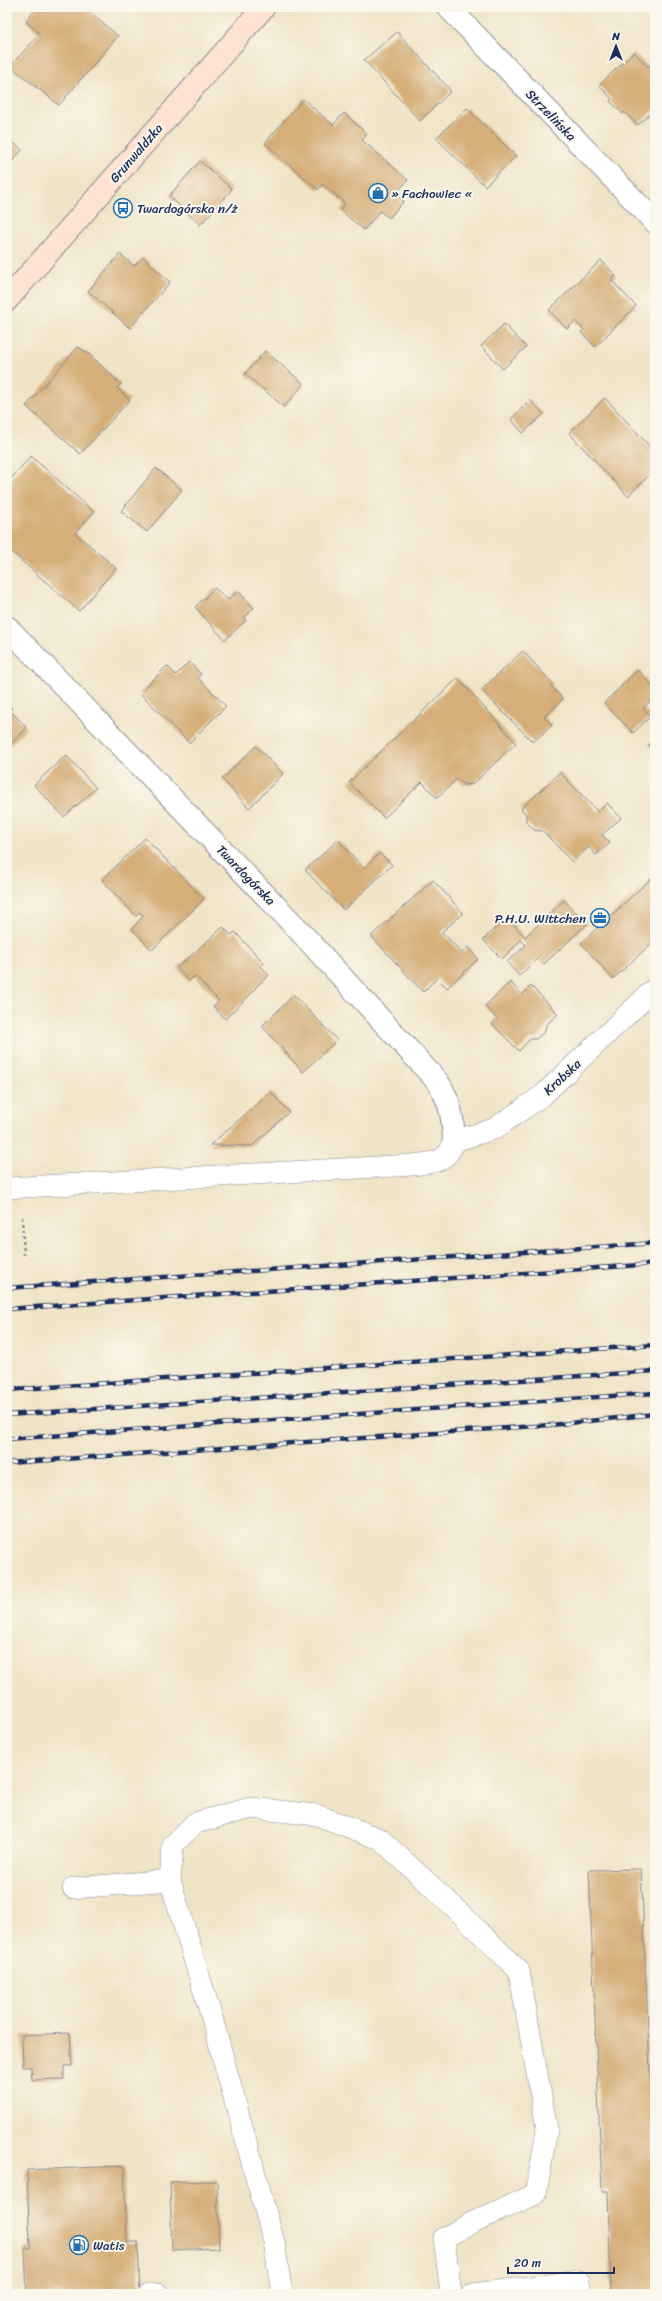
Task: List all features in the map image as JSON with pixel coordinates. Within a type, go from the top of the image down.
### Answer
[{"type":"street","name":"Grunwaldzka","points":[[7,300],[264,7]]},
{"type":"street","name":"Strzelińska","points":[[448,7],[655,222]]},
{"type":"street","name":"Twardogórska","points":[[7,627],[289,920],[438,1082],[450,1105],[453,1121],[454,1142]]},
{"type":"lane","name":"Krobska","points":[[454,1142],[494,1129],[543,1096],[655,988]]},
{"type":"lane","points":[[7,1188],[412,1165],[440,1161],[450,1153],[454,1142]]},
{"type":"lane","points":[[282,2294],[274,2242],[212,2018],[170,1880],[173,1845],[195,1823],[251,1808],[317,1815],[380,1839],[453,1906],[519,1971],[548,2130],[536,2194],[473,2222],[444,2238],[451,2294]]},
{"type":"lane","points":[[73,1888],[170,1880]]},
{"type":"lane","points":[[473,2294],[579,2281],[580,2294]]},
{"type":"lane","points":[[149,2294],[158,2294]]},
{"type":"path","points":[[22,1209],[24,1255]]},
{"type":"building","points":[[38,7],[83,7],[118,36],[59,105],[10,66],[40,34],[26,21]]},
{"type":"building","points":[[397,32],[451,91],[420,121],[364,60]]},
{"type":"building","points":[[634,52],[648,67],[655,61],[655,109],[638,125],[624,112],[623,114],[610,101],[612,99],[599,85]]},
{"type":"building","points":[[303,99],[333,125],[344,113],[367,134],[362,140],[408,180],[396,193],[404,201],[389,218],[380,211],[364,230],[340,210],[345,204],[323,184],[318,190],[265,143]]},
{"type":"building","points":[[467,108],[516,156],[485,186],[436,138]]},
{"type":"building","points":[[7,137],[22,150],[7,167]]},
{"type":"building","points":[[200,161],[232,189],[200,225],[169,196]]},
{"type":"building","points":[[120,254],[134,266],[143,257],[170,282],[130,328],[88,291]]},
{"type":"building","points":[[601,260],[616,276],[611,280],[636,306],[595,347],[581,332],[584,330],[575,321],[567,329],[549,310]]},
{"type":"building","points":[[504,324],[526,347],[503,369],[481,346]]},
{"type":"building","points":[[78,347],[90,355],[121,384],[117,388],[130,400],[80,454],[26,406]]},
{"type":"building","points":[[265,351],[304,384],[284,407],[245,374]]},
{"type":"building","points":[[605,398],[655,452],[655,470],[628,496],[569,433]]},
{"type":"building","points":[[530,400],[544,414],[523,433],[511,419]]},
{"type":"building","points":[[31,456],[94,512],[75,533],[116,568],[79,611],[7,548],[7,483]]},
{"type":"building","points":[[156,468],[182,490],[147,532],[121,511]]},
{"type":"building","points":[[215,588],[228,600],[238,591],[254,608],[244,618],[246,620],[225,640],[195,607]]},
{"type":"building","points":[[523,651],[553,684],[551,686],[563,699],[544,717],[552,725],[533,742],[481,690]]},
{"type":"building","points":[[189,662],[201,674],[198,678],[226,706],[189,743],[140,693],[167,666],[176,675]]},
{"type":"building","points":[[638,670],[655,689],[655,697],[643,708],[651,716],[633,733],[604,703]]},
{"type":"building","points":[[458,678],[516,743],[473,784],[465,785],[457,779],[437,798],[422,782],[384,818],[349,782]]},
{"type":"building","points":[[7,706],[12,708],[10,710],[27,728],[7,748]]},
{"type":"building","points":[[655,738],[655,751],[649,745]]},
{"type":"building","points":[[256,746],[283,774],[249,808],[222,779]]},
{"type":"building","points":[[66,755],[96,788],[64,817],[34,785]]},
{"type":"building","points":[[560,772],[598,812],[607,803],[621,818],[602,835],[610,843],[596,855],[589,847],[572,862],[543,831],[534,830],[526,822],[526,814],[521,809]]},
{"type":"building","points":[[145,838],[204,899],[152,950],[132,929],[143,916],[140,912],[136,916],[102,880]]},
{"type":"building","points":[[338,840],[364,868],[380,853],[392,865],[344,910],[305,870]]},
{"type":"building","points":[[654,876],[655,940],[613,979],[581,943]]},
{"type":"building","points":[[433,880],[463,913],[442,932],[462,953],[468,947],[478,959],[447,988],[437,978],[423,992],[371,936]]},
{"type":"building","points":[[564,900],[587,924],[544,964],[538,958],[519,976],[507,962],[526,945],[521,940],[502,959],[483,940],[507,917],[525,937]]},
{"type":"building","points":[[223,927],[231,935],[235,932],[264,963],[261,966],[269,975],[225,1019],[213,1006],[219,1001],[195,976],[189,981],[177,968]]},
{"type":"building","points":[[510,982],[522,995],[531,986],[558,1014],[546,1025],[545,1031],[536,1039],[530,1039],[519,1051],[492,1024],[497,1019],[485,1006]]},
{"type":"building","points":[[294,995],[337,1040],[303,1072],[262,1026]]},
{"type":"building","points":[[271,1092],[289,1112],[252,1146],[210,1145]]},
{"type":"building","points":[[641,1869],[655,2185],[655,2294],[611,2294],[608,2191],[602,2191],[589,1870]]},
{"type":"building","points":[[70,2033],[72,2066],[64,2066],[64,2079],[32,2080],[31,2067],[23,2067],[22,2035]]},
{"type":"building","points":[[124,2166],[127,2242],[138,2242],[140,2294],[27,2294],[25,2248],[30,2248],[27,2170]]},
{"type":"building","points":[[217,2181],[219,2248],[172,2250],[170,2182]]},
{"type":"railway","points":[[7,1288],[655,1243]]},
{"type":"railway","points":[[7,1309],[655,1264]]},
{"type":"railway","points":[[7,1390],[655,1345]]},
{"type":"railway","points":[[7,1415],[655,1371]]},
{"type":"railway","points":[[7,1439],[655,1393]]},
{"type":"railway","points":[[7,1463],[551,1425],[655,1414]]},
{"type":"place","name":"» Fachowiec «","points":[[378,193]]},
{"type":"place","name":"Twardogórska n/ż","points":[[123,208]]},
{"type":"place","name":"P.H.U. Wittchen","points":[[600,918]]},
{"type":"place","name":"Watis","points":[[79,2245]]}]
